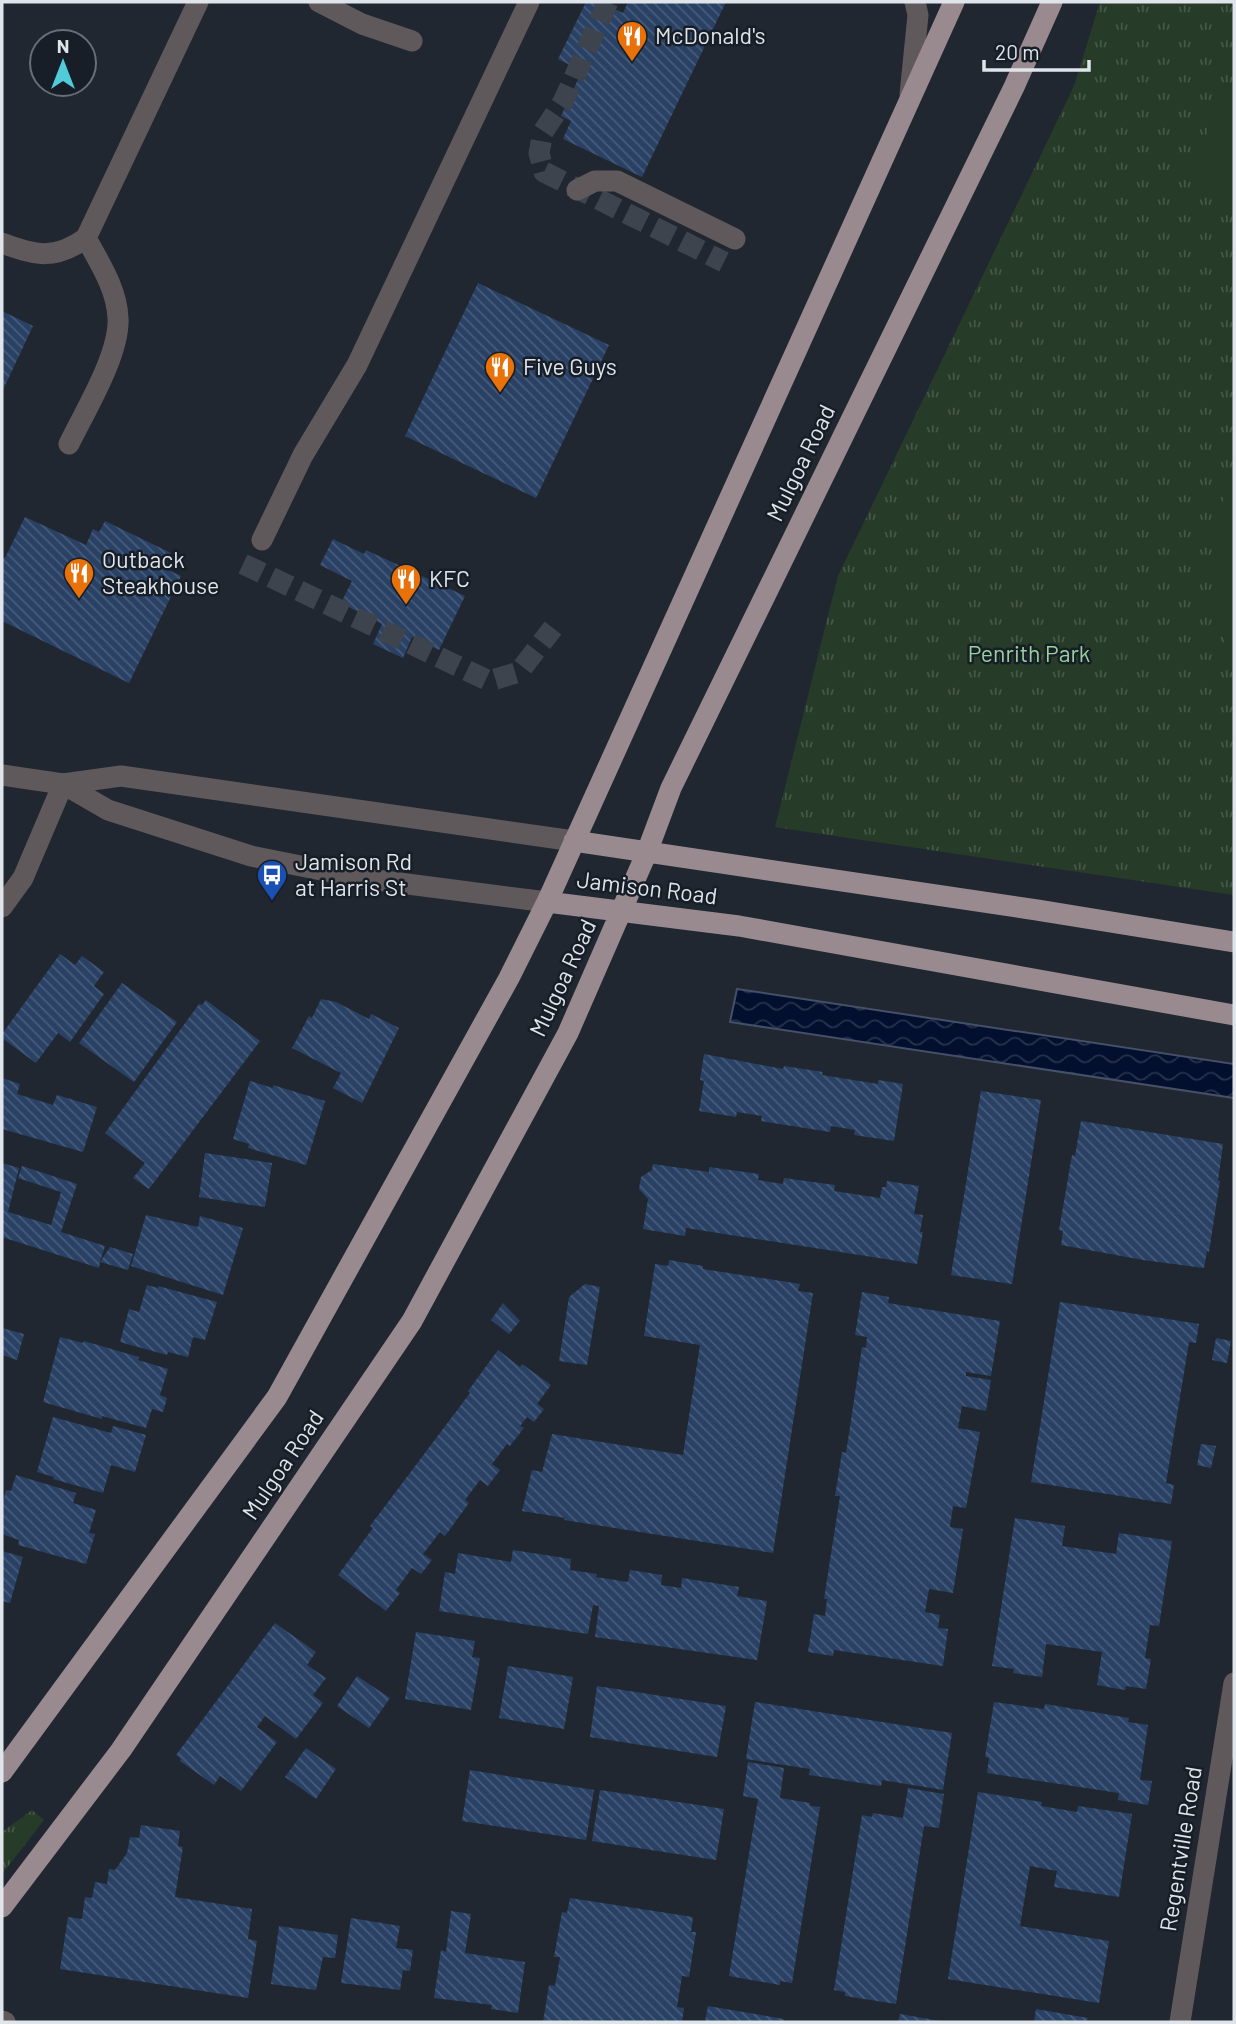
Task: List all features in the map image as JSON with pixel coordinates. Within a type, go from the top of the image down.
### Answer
[{"type":"main road","name":"Mulgoa Road","points":[[2,1772],[278,1397],[509,978],[547,902],[954,2]]},
{"type":"main road","name":"Mulgoa Road","points":[[2,1907],[121,1750],[412,1321],[568,1033],[647,852],[671,788],[1014,87],[1052,2]]},
{"type":"main road","name":"Jamison Road","points":[[574,841],[1234,942]]},
{"type":"main road","name":"Jamison Road","points":[[547,902],[739,926],[1234,1015]]},
{"type":"street","points":[[2,243],[41,256],[71,249],[86,238],[198,2]]},
{"type":"street","points":[[319,2],[362,23],[412,41]]},
{"type":"street","points":[[262,540],[303,455],[357,365],[529,2]]},
{"type":"street","points":[[910,96],[918,15],[915,2]]},
{"type":"street","points":[[577,190],[595,181],[617,181],[735,239]]},
{"type":"street","points":[[69,444],[113,351],[118,318],[109,282],[86,238]]},
{"type":"street","name":"Jamison Road","points":[[2,775],[63,784],[121,776],[574,841]]},
{"type":"street","points":[[2,906],[23,878],[63,784]]},
{"type":"street","name":"Jamison Road","points":[[63,784],[108,810],[251,856],[361,878],[547,902]]},
{"type":"street","name":"Regentville Road","points":[[1180,2022],[1234,1683]]},
{"type":"green space","name":"Penrith Park","points":[[1100,2],[1234,2],[1234,895],[775,827],[838,576],[1074,86]]},
{"type":"green space","points":[[1234,88],[1234,198],[1233,201],[1184,172]]},
{"type":"green space","points":[[1234,461],[1234,679],[1220,616],[1216,551],[1221,508]]},
{"type":"green space","points":[[32,1810],[44,1820],[2,1874],[2,1832]]},
{"type":"water","points":[[737,989],[1234,1064],[1234,1098],[730,1022]]},
{"type":"building","points":[[586,2],[599,2],[623,13],[628,2],[726,2],[642,177],[563,139],[571,121],[561,116],[582,71],[558,59]]},
{"type":"building","points":[[478,283],[609,345],[536,498],[405,436]]},
{"type":"building","points":[[2,311],[33,326],[2,392]]},
{"type":"building","points":[[25,517],[86,545],[93,529],[99,532],[105,521],[171,553],[164,568],[181,576],[129,683],[2,621],[2,556],[5,558]]},
{"type":"building","points":[[333,539],[364,554],[366,550],[465,596],[439,650],[412,637],[403,658],[373,644],[382,624],[341,603],[352,581],[320,565]]},
{"type":"building","points":[[60,954],[75,965],[82,956],[104,972],[94,986],[104,994],[70,1042],[58,1033],[36,1063],[2,1038],[2,1034]]},
{"type":"building","points":[[122,983],[177,1022],[134,1082],[79,1043]]},
{"type":"building","points":[[321,999],[336,1002],[369,1019],[371,1014],[399,1028],[362,1103],[333,1088],[341,1073],[292,1048]]},
{"type":"building","points":[[206,1000],[260,1041],[149,1189],[133,1178],[145,1163],[105,1133],[199,1004],[202,1005]]},
{"type":"building","points":[[704,1054],[783,1069],[784,1066],[823,1072],[822,1075],[878,1084],[878,1080],[903,1084],[894,1141],[854,1135],[855,1130],[831,1126],[830,1132],[761,1121],[762,1116],[737,1112],[736,1117],[699,1111],[704,1081],[700,1080]]},
{"type":"building","points":[[2,1078],[20,1084],[17,1094],[53,1105],[57,1095],[97,1107],[83,1152],[2,1129]]},
{"type":"building","points":[[250,1081],[325,1101],[306,1165],[248,1148],[249,1144],[233,1139]]},
{"type":"building","points":[[981,1091],[1041,1100],[1012,1284],[951,1275]]},
{"type":"building","points":[[1081,1121],[1223,1144],[1220,1181],[1204,1268],[1061,1245],[1063,1231],[1059,1230]]},
{"type":"building","points":[[205,1153],[272,1163],[265,1207],[199,1197]]},
{"type":"building","points":[[2,1163],[19,1168],[8,1212],[51,1225],[61,1192],[18,1178],[22,1166],[77,1184],[61,1232],[105,1246],[99,1268],[2,1237]]},
{"type":"building","points":[[653,1164],[709,1172],[709,1167],[759,1174],[758,1180],[783,1184],[784,1178],[835,1185],[834,1191],[880,1198],[882,1187],[886,1187],[887,1181],[919,1186],[914,1214],[923,1215],[920,1232],[923,1232],[917,1264],[686,1228],[685,1236],[643,1229],[648,1199],[639,1189],[641,1177],[652,1170]]},
{"type":"building","points":[[146,1215],[198,1227],[200,1216],[243,1228],[223,1295],[131,1266]]},
{"type":"building","points":[[110,1247],[133,1254],[128,1270],[100,1262]]},
{"type":"building","points":[[669,1260],[703,1266],[703,1269],[800,1284],[798,1291],[813,1293],[773,1553],[522,1511],[532,1470],[542,1472],[552,1434],[683,1455],[700,1345],[644,1336],[655,1264],[668,1266]]},
{"type":"building","points":[[585,1284],[600,1287],[587,1365],[559,1361],[569,1297]]},
{"type":"building","points":[[147,1285],[217,1302],[205,1340],[193,1337],[188,1357],[168,1352],[167,1355],[120,1342],[129,1309],[139,1312]]},
{"type":"building","points":[[862,1292],[889,1297],[888,1303],[1000,1321],[991,1376],[966,1372],[966,1376],[991,1380],[986,1411],[962,1406],[958,1428],[980,1432],[966,1508],[953,1506],[950,1527],[963,1529],[953,1593],[929,1589],[925,1612],[940,1615],[938,1628],[948,1629],[943,1666],[834,1650],[833,1656],[808,1652],[814,1614],[825,1616],[827,1599],[824,1599],[840,1496],[835,1496],[842,1452],[846,1453],[862,1347],[866,1348],[867,1337],[855,1335]]},
{"type":"building","points":[[1060,1302],[1199,1324],[1196,1343],[1189,1342],[1166,1483],[1174,1485],[1171,1504],[1031,1482]]},
{"type":"building","points":[[503,1303],[520,1321],[509,1334],[491,1320]]},
{"type":"building","points":[[2,1328],[24,1334],[17,1360],[2,1355]]},
{"type":"building","points":[[60,1337],[139,1357],[138,1360],[168,1369],[160,1395],[167,1398],[163,1412],[152,1409],[146,1428],[43,1402]]},
{"type":"building","points":[[1216,1338],[1231,1341],[1227,1363],[1212,1360]]},
{"type":"building","points":[[498,1350],[551,1385],[537,1404],[544,1409],[534,1422],[527,1417],[520,1426],[524,1428],[492,1464],[500,1470],[488,1486],[480,1480],[465,1500],[469,1503],[445,1536],[440,1532],[423,1554],[432,1560],[421,1574],[412,1568],[396,1590],[400,1593],[386,1611],[338,1575],[373,1528],[370,1526],[470,1393],[468,1391]]},
{"type":"building","points":[[53,1417],[111,1433],[113,1426],[146,1435],[135,1472],[111,1465],[103,1493],[37,1472]]},
{"type":"building","points":[[1201,1444],[1216,1446],[1211,1468],[1197,1465]]},
{"type":"building","points":[[16,1475],[76,1493],[73,1503],[96,1510],[89,1533],[95,1534],[86,1564],[18,1545],[19,1540],[2,1534],[2,1505],[6,1490],[11,1491]]},
{"type":"building","points":[[1015,1518],[1065,1526],[1062,1546],[1116,1554],[1119,1533],[1172,1541],[1159,1626],[1150,1625],[1145,1658],[1151,1659],[1146,1689],[1126,1686],[1125,1690],[1097,1685],[1102,1652],[1046,1644],[1042,1677],[1013,1673],[1014,1669],[992,1666]]},
{"type":"building","points":[[513,1550],[571,1559],[570,1570],[597,1574],[596,1577],[628,1582],[630,1570],[662,1575],[661,1585],[681,1588],[682,1578],[739,1587],[737,1596],[767,1601],[757,1660],[595,1637],[599,1606],[593,1605],[588,1634],[439,1611],[445,1572],[455,1574],[458,1553],[511,1562]]},
{"type":"building","points":[[2,1551],[23,1557],[10,1603],[2,1601]]},
{"type":"building","points":[[275,1623],[316,1652],[307,1665],[326,1678],[313,1695],[323,1703],[296,1739],[265,1716],[257,1727],[277,1742],[241,1791],[220,1776],[214,1785],[180,1761],[176,1755]]},
{"type":"building","points":[[416,1632],[475,1641],[472,1657],[480,1658],[471,1710],[405,1699]]},
{"type":"building","points":[[508,1666],[573,1677],[564,1729],[499,1718]]},
{"type":"building","points":[[357,1676],[390,1698],[369,1728],[337,1706]]},
{"type":"building","points":[[597,1686],[726,1706],[717,1757],[590,1737]]},
{"type":"building","points":[[755,1702],[952,1733],[943,1790],[882,1780],[881,1786],[809,1775],[810,1769],[746,1759]]},
{"type":"building","points":[[994,1702],[1044,1709],[1045,1704],[1129,1718],[1128,1722],[1148,1725],[1140,1780],[1152,1781],[1148,1805],[1118,1800],[1119,1793],[987,1773],[989,1758],[985,1757]]},
{"type":"building","points":[[306,1748],[336,1769],[316,1799],[285,1777]]},
{"type":"building","points":[[748,1762],[784,1768],[780,1798],[820,1807],[792,1983],[780,1981],[780,1985],[729,1976],[758,1799],[743,1796]]},
{"type":"building","points":[[470,1770],[594,1790],[586,1840],[462,1821]]},
{"type":"building","points":[[908,1788],[944,1794],[939,1828],[924,1826],[896,2004],[845,1996],[845,1992],[834,1990],[862,1815],[872,1817],[873,1813],[903,1818]]},
{"type":"building","points":[[600,1790],[724,1809],[716,1860],[592,1841]]},
{"type":"building","points":[[978,1792],[1042,1802],[1041,1806],[1077,1812],[1078,1806],[1132,1814],[1119,1897],[1054,1887],[1057,1871],[1030,1866],[1020,1926],[1109,1941],[1099,2003],[948,1979]]},
{"type":"building","points":[[141,1825],[180,1831],[178,1846],[183,1847],[175,1897],[252,1909],[248,1939],[257,1941],[248,1998],[60,1969],[68,1917],[82,1919],[85,1897],[92,1898],[95,1882],[107,1884],[109,1869],[115,1870],[127,1853],[130,1837],[139,1838]]},
{"type":"building","points":[[570,1898],[693,1917],[691,1932],[696,1932],[689,1977],[682,1976],[677,2007],[684,2008],[682,2022],[543,2022],[549,1985],[555,1986],[560,1957],[554,1957],[562,1912],[567,1913]]},
{"type":"building","points":[[451,1911],[471,1914],[465,1953],[525,1962],[518,2013],[491,2009],[492,2005],[434,1998],[441,1950],[446,1952]]},
{"type":"building","points":[[351,1918],[400,1926],[396,1948],[413,1950],[410,1971],[403,1970],[400,1990],[341,1983]]},
{"type":"building","points":[[279,1926],[338,1935],[335,1958],[323,1957],[316,1990],[271,1984]]},
{"type":"building","points":[[708,2006],[784,2019],[784,2022],[705,2022]]},
{"type":"building","points":[[1036,2009],[1088,2018],[1086,2022],[1034,2022]]},
{"type":"building","points":[[900,2014],[940,2021],[940,2022],[898,2022]]},
{"type":"tunnel","points":[[608,2],[563,102],[543,132],[539,153],[544,172],[724,262]]},
{"type":"tunnel","points":[[243,564],[489,681],[519,672],[553,628]]},
{"type":"place","name":"McDonald's","points":[[632,63]]},
{"type":"place","name":"Five Guys","points":[[500,394]]},
{"type":"place","name":"Outback Steakhouse","points":[[79,600]]},
{"type":"place","name":"KFC","points":[[406,606]]},
{"type":"place","name":"Jamison Rd at Harris St","points":[[272,902]]}]
